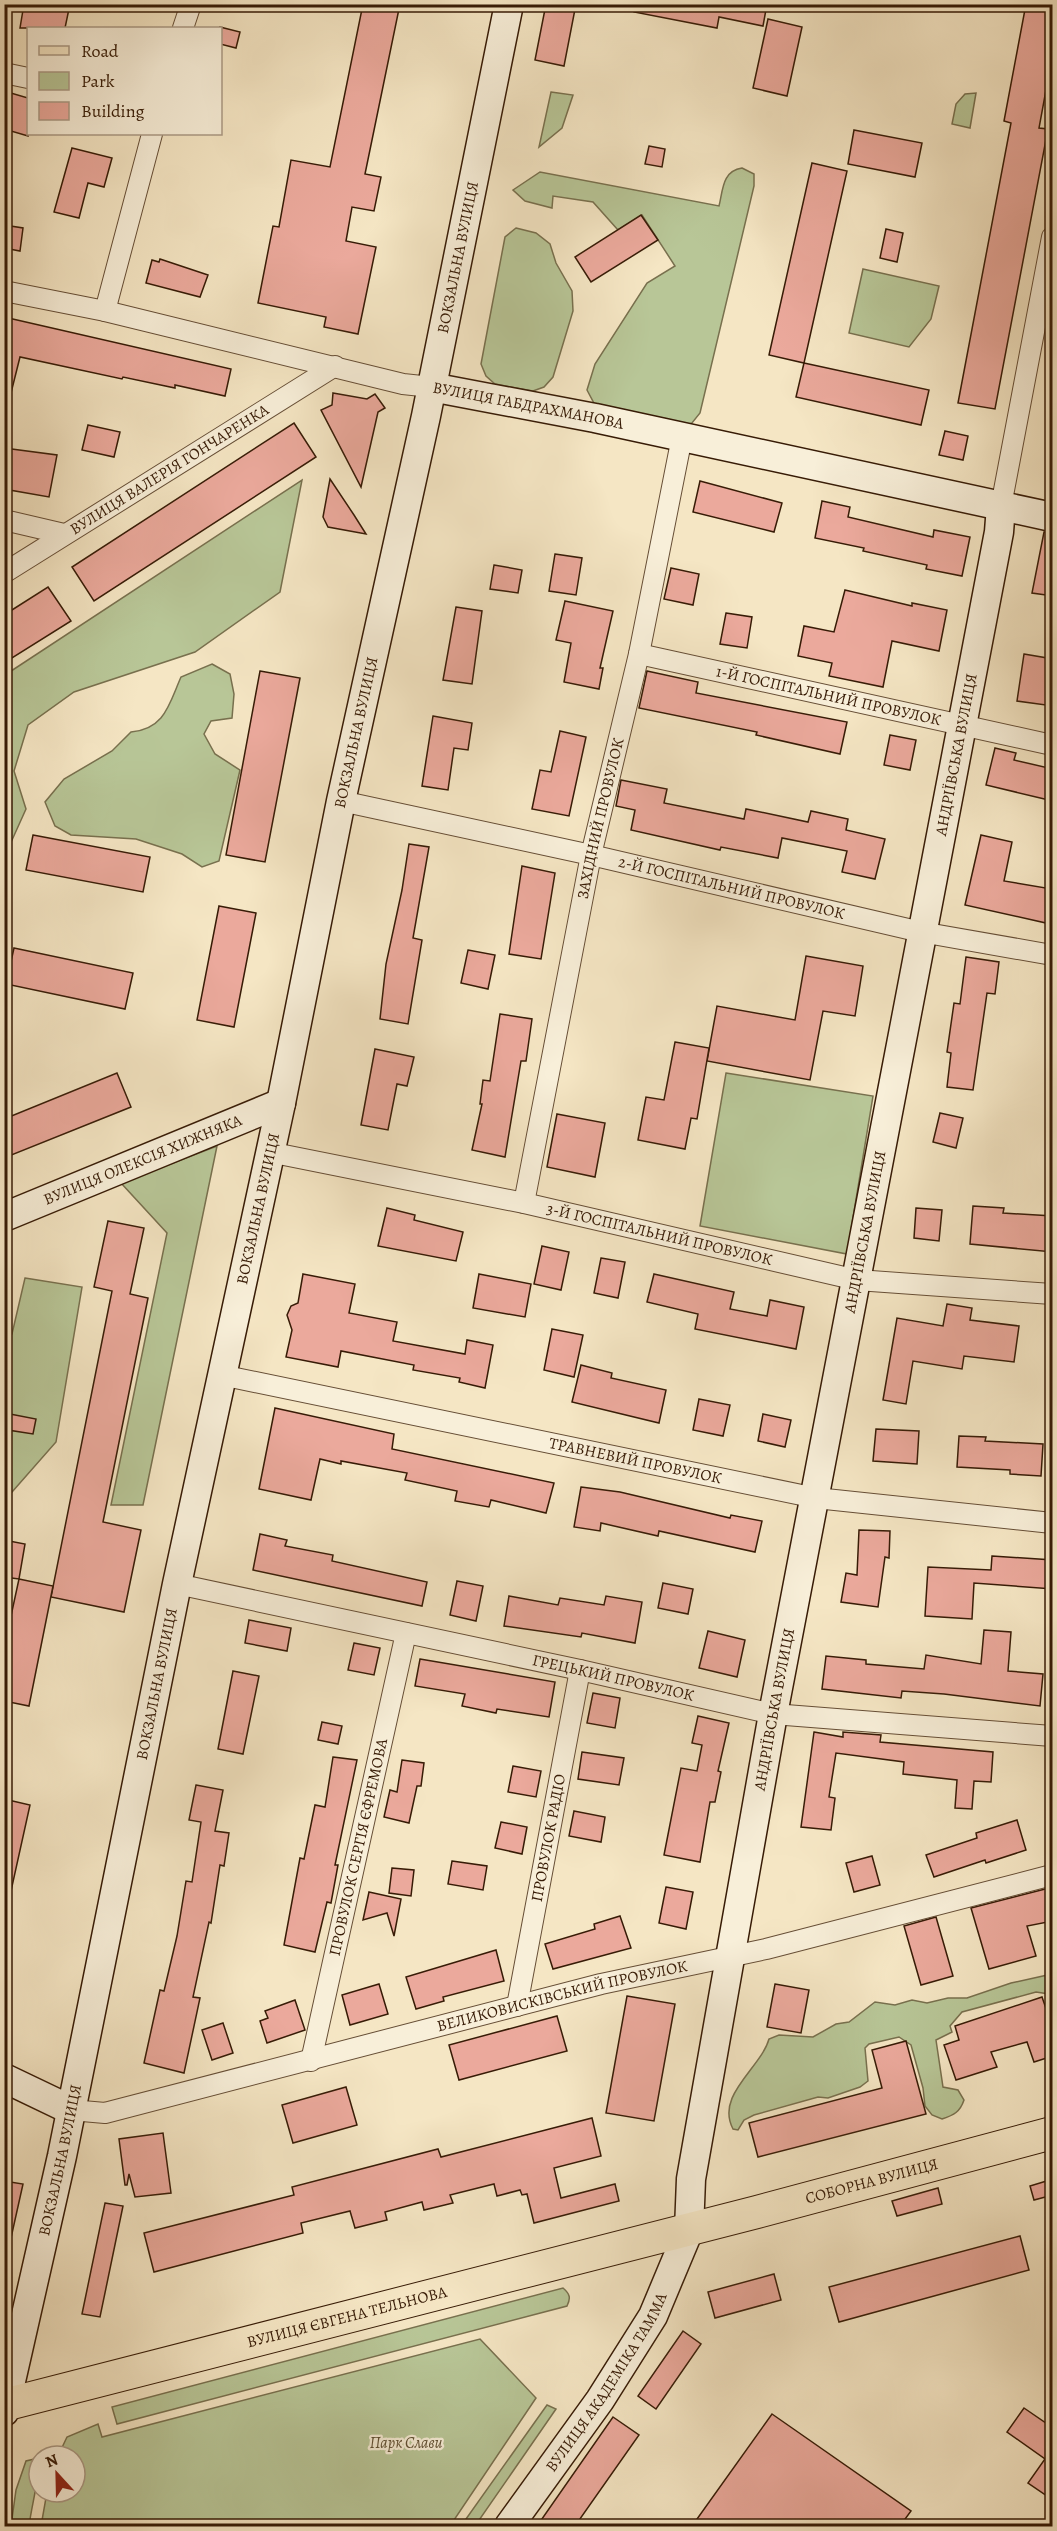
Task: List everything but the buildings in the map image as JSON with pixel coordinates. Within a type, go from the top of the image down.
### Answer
[{"type":"main road","name":"ВОКЗАЛЬНА ВУЛИЦЯ","points":[[5,2407],[71,2110],[177,1584],[281,1102],[341,801],[431,387],[509,4]]},
{"type":"main road","name":"ВУЛИЦЯ ГАБДРАХМАНОВА","points":[[431,387],[682,437],[1053,517]]},
{"type":"main road","name":"АНДРІЇВСЬКА ВУЛИЦЯ","points":[[689,2230],[691,2179],[773,1714],[816,1498],[1002,506]]},
{"type":"main road","name":"ВУЛИЦЯ ОЛЕКСІЯ ХИЖНЯКА","points":[[4,1217],[281,1102]]},
{"type":"main road","points":[[4,2078],[71,2110]]},
{"type":"main road","name":"СОБОРНА ВУЛИЦЯ","points":[[689,2230],[1053,2133]]},
{"type":"main road","name":"ВУЛИЦЯ ЄВГЕНА ТЕЛЬНОВА","points":[[5,2407],[689,2230]]},
{"type":"main road","name":"ВУЛИЦЯ АКАДЕМІКА ТАММА","points":[[509,2526],[600,2400],[653,2316],[689,2230]]},
{"type":"street","points":[[183,27],[190,4]]},
{"type":"street","points":[[4,73],[27,78]]},
{"type":"street","points":[[105,311],[152,135]]},
{"type":"street","name":"АНДРІЇВСЬКА ВУЛИЦЯ","points":[[1002,506],[1053,237]]},
{"type":"street","name":"ВУЛИЦЯ ГАБДРАХМАНОВА","points":[[4,291],[105,311],[403,384],[431,387]]},
{"type":"street","name":"ВУЛИЦЯ ВАЛЕРІЯ ГОНЧАРЕНКА","points":[[4,573],[335,366]]},
{"type":"street","name":"ЗАХІДНИЙ ПРОВУЛОК","points":[[524,1203],[591,855],[639,654],[682,437]]},
{"type":"street","points":[[4,520],[64,534]]},
{"type":"street","name":"1-Й ГОСПІТАЛЬНИЙ ПРОВУЛОК","points":[[639,654],[961,727],[1053,745]]},
{"type":"street","name":"2-Й ГОСПІТАЛЬНИЙ ПРОВУЛОК","points":[[341,801],[591,855],[921,932],[1053,955]]},
{"type":"street","name":"3-Й ГОСПІТАЛЬНИЙ ПРОВУЛОК","points":[[269,1152],[524,1203],[857,1280],[1053,1294]]},
{"type":"street","name":"ТРАВНЕВИЙ ПРОВУЛОК","points":[[221,1375],[816,1498],[1053,1523]]},
{"type":"street","name":"ГРЕЦЬКИЙ ПРОВУЛОК","points":[[177,1584],[580,1670],[773,1714],[1053,1736]]},
{"type":"street","name":"ПРОВУЛОК СЕРГІЯ ЄФРЕМОВА","points":[[310,2061],[405,1633]]},
{"type":"street","name":"ПРОВУЛОК РАДІО","points":[[517,2006],[580,1670]]},
{"type":"street","name":"ВЕЛИКОВИСКІВСЬКИЙ ПРОВУЛОК","points":[[71,2110],[105,2113],[517,2006],[729,1957],[1053,1875]]},
{"type":"green space","points":[[551,92],[573,95],[562,128],[539,147]]},
{"type":"green space","points":[[976,93],[970,128],[952,124],[956,104],[965,94]]},
{"type":"green space","points":[[742,168],[754,174],[754,186],[700,413],[692,423],[685,426],[595,405],[587,390],[595,364],[647,283],[675,266],[642,215],[618,230],[593,202],[553,196],[552,208],[525,201],[513,190],[540,172],[719,206],[727,177],[735,170]]},
{"type":"green space","points":[[516,228],[536,233],[550,244],[556,263],[572,291],[573,311],[553,377],[544,387],[533,391],[495,384],[486,376],[481,364],[505,237]]},
{"type":"green space","points":[[863,269],[939,286],[931,319],[909,347],[849,333]]},
{"type":"green space","points":[[302,480],[280,592],[195,652],[74,692],[28,725],[14,771],[26,809],[8,849],[5,850],[5,675]]},
{"type":"green space","points":[[212,664],[230,674],[234,694],[232,718],[211,721],[204,734],[215,754],[240,770],[219,861],[202,867],[182,854],[136,839],[71,835],[55,826],[45,802],[64,779],[112,751],[131,732],[142,730],[159,720],[169,705],[181,677]]},
{"type":"green space","points":[[726,1073],[873,1096],[847,1254],[700,1226]]},
{"type":"green space","points":[[217,1146],[143,1505],[111,1505],[167,1233],[121,1183]]},
{"type":"green space","points":[[25,1278],[82,1287],[56,1442],[5,1500],[5,1333],[12,1334]]},
{"type":"green space","points":[[1052,1974],[1052,1999],[1049,1994],[1036,1992],[962,2012],[950,2026],[952,2032],[936,2040],[943,2087],[958,2090],[964,2100],[958,2110],[950,2116],[942,2119],[932,2115],[925,2106],[923,2088],[911,2045],[899,2037],[869,2044],[865,2048],[868,2081],[860,2087],[828,2098],[818,2097],[754,2115],[744,2120],[738,2130],[733,2129],[729,2117],[734,2093],[757,2061],[769,2039],[779,2035],[813,2037],[836,2024],[849,2022],[875,2002],[895,2005],[912,2000],[927,2003],[948,1998],[967,1998],[1011,1983]]},
{"type":"green space","points":[[563,2288],[569,2296],[567,2306],[117,2424],[112,2407]]},
{"type":"green space","name":"Парк Слави","points":[[480,2339],[536,2398],[450,2526],[41,2526],[45,2504],[87,2504],[87,2444],[64,2444],[67,2437],[98,2424],[102,2437]]},
{"type":"green space","points":[[547,2405],[556,2409],[475,2526],[461,2526]]},
{"type":"green space","points":[[26,2461],[27,2504],[33,2504],[29,2526],[11,2526],[16,2490]]}]
